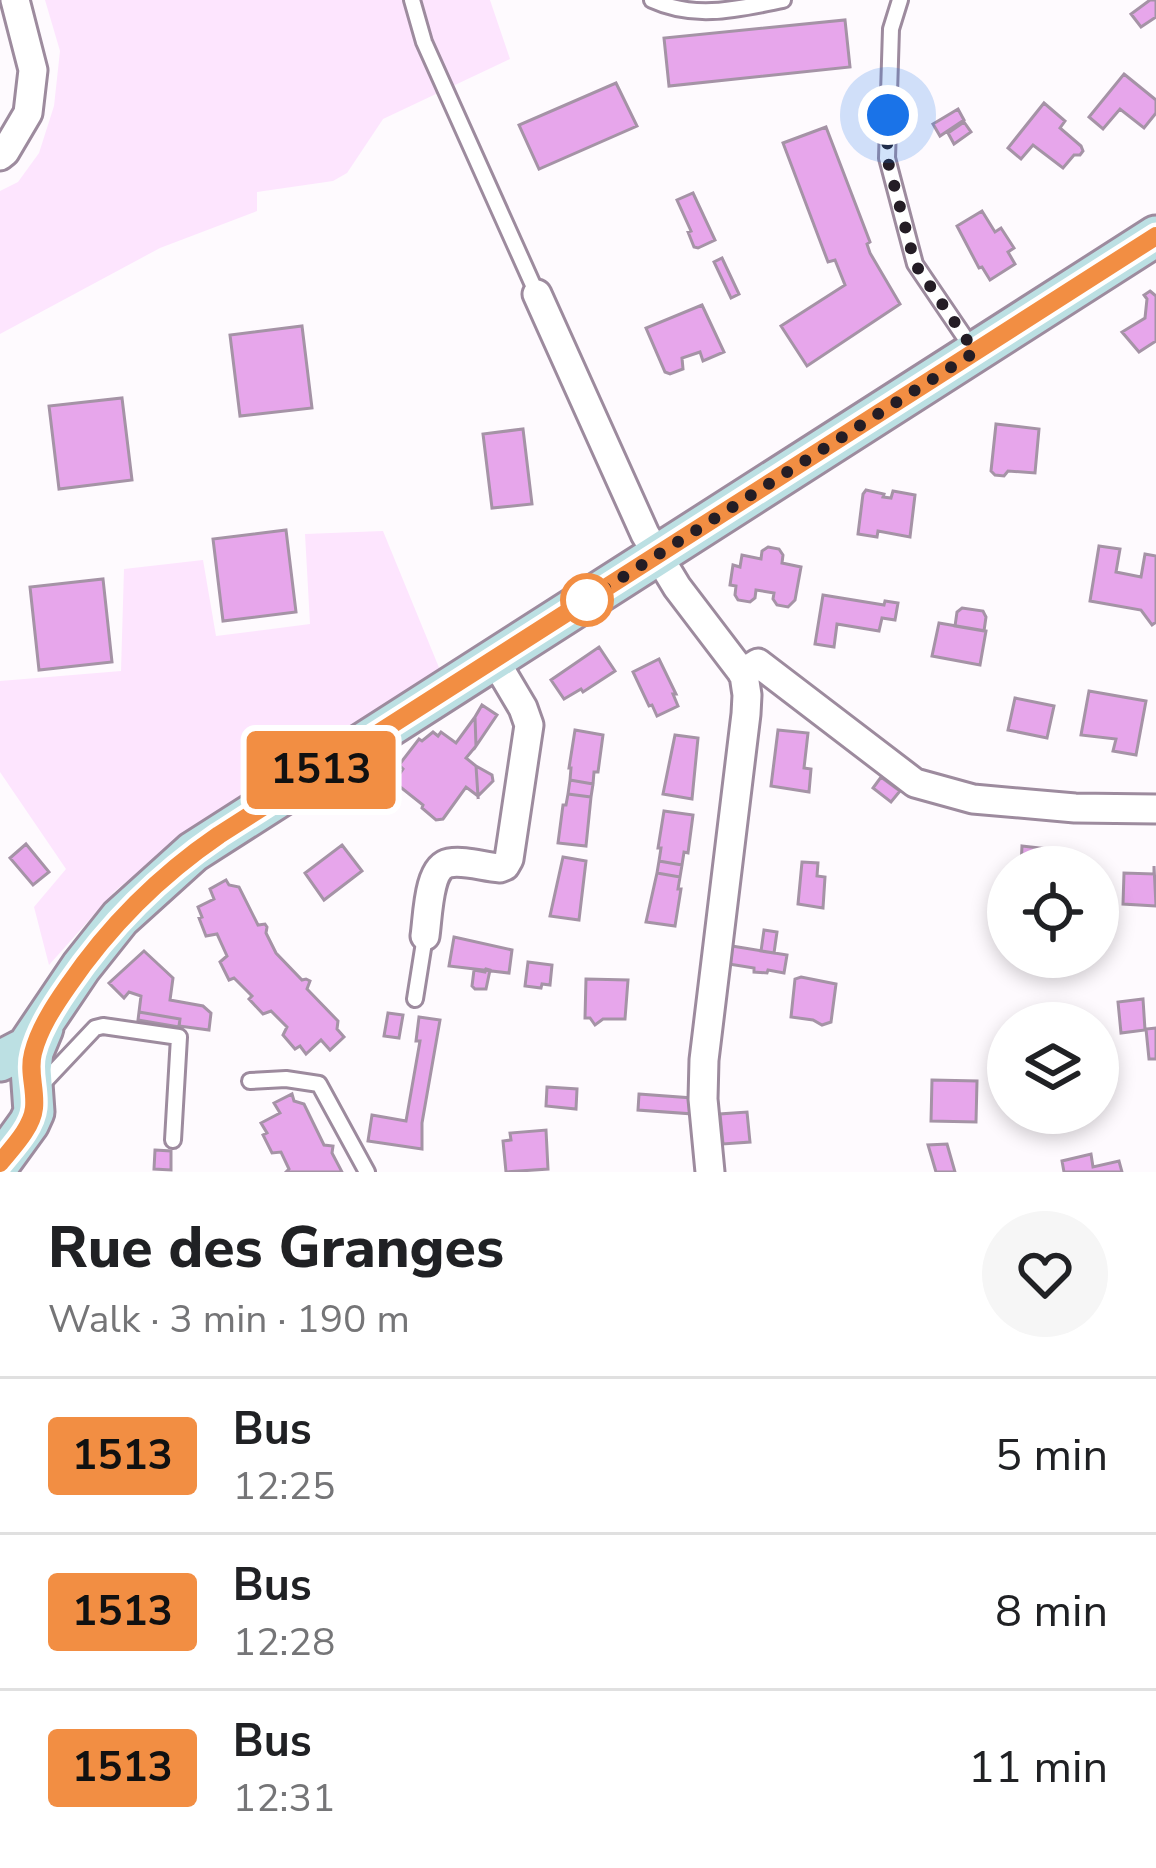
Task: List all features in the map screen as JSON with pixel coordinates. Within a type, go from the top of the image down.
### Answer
[{"type":"main road","points":[[10,1162],[34,1112],[10,1070],[100,942],[170,870],[1156,236]]},
{"type":"street","points":[[0,156],[28,113],[33,70],[14,0]]},
{"type":"street","points":[[537,294],[657,555],[746,683],[704,1060],[710,1172]]},
{"type":"street","points":[[425,936],[434,872],[452,862],[500,868],[509,859],[529,725],[494,659]]},
{"type":"street","points":[[742,673],[758,664],[915,783],[973,799],[1156,809]]},
{"type":"lane","points":[[412,0],[447,97],[537,294]]},
{"type":"lane","points":[[652,0],[676,11],[728,10],[783,0]]},
{"type":"lane","points":[[900,0],[891,29],[887,158],[915,264],[975,352]]},
{"type":"lane","points":[[415,999],[425,936]]},
{"type":"lane","points":[[10,1070],[45,1081],[95,1028],[103,1026],[179,1037],[173,1140]]},
{"type":"lane","points":[[250,1082],[286,1079],[319,1084],[367,1172]]},
{"type":"shaded area","points":[[45,0],[490,0],[510,59],[383,119],[347,173],[333,181],[257,192],[257,211],[160,248],[0,334],[0,191],[18,182],[39,153],[54,106],[60,51]]},
{"type":"shaded area","points":[[383,531],[440,670],[224,811],[126,882],[49,965],[34,907],[66,869],[0,772],[0,681],[121,671],[124,569],[203,560],[216,636],[310,624],[305,534]]},
{"type":"building","points":[[1156,0],[1156,17],[1141,27],[1131,14]]},
{"type":"building","points":[[845,20],[850,67],[669,86],[664,38]]},
{"type":"building","points":[[1124,74],[1156,100],[1156,113],[1144,128],[1120,109],[1103,129],[1089,117]]},
{"type":"building","points":[[616,83],[637,126],[539,169],[519,125]]},
{"type":"building","points":[[1044,103],[1065,121],[1060,128],[1083,151],[1063,168],[1033,145],[1021,159],[1008,148]]},
{"type":"building","points":[[958,109],[964,120],[940,136],[933,124]]},
{"type":"building","points":[[964,122],[971,132],[954,144],[948,133]]},
{"type":"building","points":[[826,127],[870,242],[870,253],[900,304],[807,366],[781,326],[845,285],[835,260],[828,262],[783,143]]},
{"type":"building","points":[[693,193],[715,240],[698,248],[677,200]]},
{"type":"building","points":[[982,211],[995,232],[1001,228],[1014,248],[1008,252],[1015,264],[990,280],[957,226]]},
{"type":"building","points":[[722,258],[739,294],[731,298],[714,262]]},
{"type":"building","points":[[1150,291],[1156,296],[1156,341],[1139,352],[1122,332],[1145,318],[1144,295]]},
{"type":"building","points":[[702,305],[724,352],[703,361],[700,352],[682,358],[683,369],[665,372],[646,328]]},
{"type":"building","points":[[302,326],[312,408],[240,416],[230,335]]},
{"type":"building","points":[[122,398],[132,480],[59,489],[49,406]]},
{"type":"building","points":[[996,424],[1039,429],[1035,473],[1008,471],[1004,476],[991,471]]},
{"type":"building","points":[[523,429],[532,504],[492,508],[483,434]]},
{"type":"building","points":[[866,490],[891,498],[893,491],[915,495],[910,537],[878,531],[877,537],[858,534]]},
{"type":"building","points":[[286,530],[296,612],[223,621],[213,539]]},
{"type":"building","points":[[1099,546],[1120,549],[1116,572],[1141,577],[1145,554],[1156,556],[1156,622],[1152,625],[1141,610],[1090,601]]},
{"type":"building","points":[[768,547],[779,549],[782,563],[801,567],[795,600],[788,607],[777,605],[774,593],[756,590],[750,602],[738,600],[736,586],[730,585],[733,565],[740,567],[742,555],[761,559]]},
{"type":"building","points":[[103,579],[112,662],[39,670],[30,587]]},
{"type":"building","points":[[823,595],[898,603],[895,620],[882,618],[879,631],[837,624],[834,647],[815,644]]},
{"type":"building","points":[[962,608],[983,611],[984,631],[955,626]]},
{"type":"building","points":[[939,623],[986,631],[980,665],[932,656]]},
{"type":"building","points":[[599,647],[615,671],[564,699],[551,680]]},
{"type":"building","points":[[659,659],[678,706],[657,716],[633,672]]},
{"type":"building","points":[[1089,691],[1146,701],[1136,755],[1113,751],[1116,739],[1081,735]]},
{"type":"building","points":[[1015,698],[1054,706],[1047,738],[1008,730]]},
{"type":"building","points":[[482,705],[497,715],[476,746],[475,717]]},
{"type":"building","points":[[475,717],[476,746],[466,758],[476,766],[478,796],[466,787],[443,819],[436,820],[394,782],[403,769],[399,765],[419,739],[433,732],[456,743]]},
{"type":"building","points":[[575,730],[603,735],[593,784],[570,780]]},
{"type":"building","points":[[778,730],[808,733],[804,768],[811,769],[809,792],[771,786]]},
{"type":"building","points":[[675,735],[698,738],[692,799],[663,794]]},
{"type":"building","points":[[476,766],[492,775],[493,781],[478,796]]},
{"type":"building","points":[[881,777],[900,791],[891,802],[873,788]]},
{"type":"building","points":[[570,780],[593,784],[591,797],[568,794]]},
{"type":"building","points":[[568,794],[591,797],[586,846],[558,843]]},
{"type":"building","points":[[664,811],[693,815],[682,865],[659,861]]},
{"type":"building","points":[[26,844],[49,872],[33,885],[10,858]]},
{"type":"building","points":[[342,845],[362,871],[324,900],[305,873]]},
{"type":"building","points":[[563,857],[586,861],[579,920],[550,916]]},
{"type":"building","points":[[659,861],[682,865],[680,877],[657,873]]},
{"type":"building","points":[[802,862],[818,863],[817,876],[825,877],[823,908],[798,904]]},
{"type":"building","points":[[1154,866],[1156,906],[1123,904],[1124,873],[1154,874]]},
{"type":"building","points":[[657,873],[680,877],[675,926],[646,922]]},
{"type":"building","points":[[226,880],[239,887],[258,925],[265,924],[276,953],[302,980],[310,981],[307,989],[338,1021],[337,1029],[344,1037],[330,1050],[321,1040],[306,1054],[300,1046],[295,1049],[283,1035],[287,1027],[271,1011],[263,1014],[234,978],[229,980],[220,962],[227,956],[217,934],[206,936],[198,907],[214,899],[210,889]]},
{"type":"building","points":[[764,930],[777,932],[774,953],[761,951]]},
{"type":"building","points":[[454,937],[512,950],[509,973],[449,966]]},
{"type":"building","points":[[732,946],[787,955],[784,973],[754,972],[754,968],[729,964]]},
{"type":"building","points":[[144,951],[173,978],[170,1000],[203,1006],[211,1013],[209,1030],[139,1012],[141,996],[129,992],[124,998],[109,983]]},
{"type":"building","points":[[528,962],[552,965],[550,985],[525,986]]},
{"type":"building","points":[[474,970],[490,970],[486,989],[475,989]]},
{"type":"building","points":[[586,979],[628,980],[625,1019],[603,1019],[595,1025],[585,1018]]},
{"type":"building","points":[[795,979],[836,984],[831,1022],[822,1025],[791,1017]]},
{"type":"building","points":[[1143,999],[1145,1030],[1121,1033],[1118,1002]]},
{"type":"building","points":[[139,1012],[180,1019],[179,1027],[138,1020]]},
{"type":"building","points":[[388,1013],[403,1015],[399,1038],[384,1036]]},
{"type":"building","points":[[419,1017],[440,1020],[422,1149],[368,1141],[372,1115],[406,1121],[420,1041],[416,1041]]},
{"type":"building","points":[[1156,1028],[1156,1059],[1149,1059],[1146,1029]]},
{"type":"building","points":[[932,1080],[977,1081],[976,1122],[931,1121]]},
{"type":"building","points":[[547,1087],[577,1089],[576,1109],[546,1106]]},
{"type":"building","points":[[292,1094],[294,1101],[304,1104],[324,1145],[333,1146],[342,1172],[286,1172],[289,1169],[281,1152],[272,1153],[261,1123],[280,1113],[274,1103]]},
{"type":"building","points":[[639,1094],[692,1098],[694,1114],[638,1110]]},
{"type":"building","points":[[747,1112],[750,1142],[723,1144],[720,1114]]},
{"type":"building","points":[[546,1130],[548,1169],[506,1172],[503,1141],[511,1140],[510,1133]]},
{"type":"building","points":[[947,1144],[955,1172],[936,1172],[928,1145]]},
{"type":"building","points":[[155,1150],[171,1151],[171,1170],[154,1169]]},
{"type":"building","points":[[1091,1154],[1093,1167],[1119,1161],[1122,1172],[1064,1172],[1062,1161]]},
{"type":"bus line","name":"1513","points":[[0,1163],[34,1112],[33,1052],[45,1023],[100,942],[170,870],[1156,236]]},
{"type":"route","points":[[587,600],[975,352],[915,264],[887,158],[888,115]]}]
